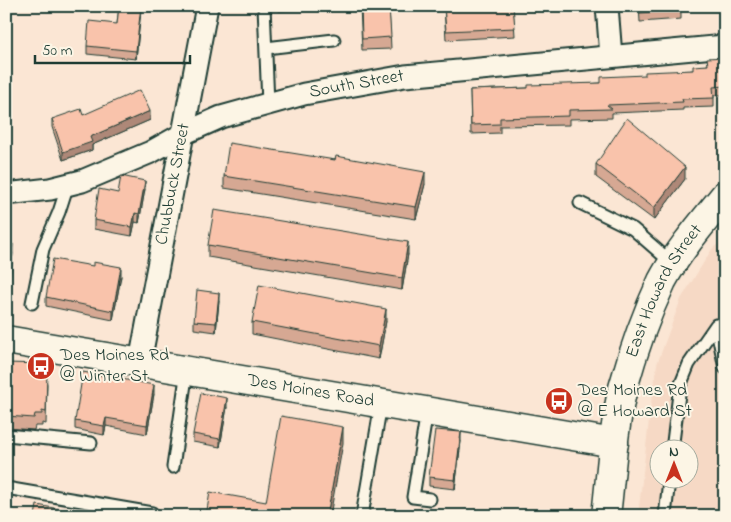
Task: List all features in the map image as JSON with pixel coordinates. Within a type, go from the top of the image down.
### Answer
[{"type":"street","name":"Chubbuck Street","points":[[140,362],[185,133],[207,6]]},
{"type":"street","points":[[607,6],[611,56]]},
{"type":"street","name":"South Street","points":[[6,194],[50,189],[82,181],[151,152],[185,133],[221,117],[304,94],[406,76],[725,46]]},
{"type":"street","name":"East Howard Street","points":[[606,516],[614,444],[623,389],[638,339],[663,280],[694,234],[725,195]]},
{"type":"street","name":"Des Moines Road","points":[[6,340],[614,444]]},
{"type":"lane","points":[[264,6],[268,104]]},
{"type":"lane","points":[[266,48],[334,40]]},
{"type":"lane","points":[[32,303],[43,249],[59,212],[68,184]]},
{"type":"lane","points":[[580,203],[633,229],[674,264]]},
{"type":"lane","points":[[673,440],[680,386],[689,364],[716,325],[725,368]]},
{"type":"lane","points":[[173,467],[187,370]]},
{"type":"lane","points":[[362,516],[381,404]]},
{"type":"lane","points":[[427,411],[413,497],[430,499]]},
{"type":"lane","points":[[6,435],[91,444]]},
{"type":"lane","points":[[6,488],[152,513]]},
{"type":"lane","points":[[665,516],[668,490]]},
{"type":"shaded area","points":[[725,238],[725,516],[638,516],[657,364],[681,299],[712,249]]},
{"type":"building","points":[[119,6],[141,6],[136,51],[87,46],[89,21],[117,24]]},
{"type":"building","points":[[361,6],[389,6],[391,37],[362,39]]},
{"type":"building","points":[[444,6],[513,6],[515,28],[446,31]]},
{"type":"building","points":[[639,6],[681,6],[681,10],[640,13]]},
{"type":"building","points":[[722,6],[725,6],[725,22],[723,22]]},
{"type":"building","points":[[725,57],[725,86],[713,87],[714,98],[682,99],[683,102],[607,105],[612,109],[569,110],[569,116],[500,118],[500,124],[471,125],[470,90],[528,88],[528,85],[601,83],[601,77],[645,75],[645,72],[693,70],[693,66],[708,65],[707,58]]},
{"type":"building","points":[[140,90],[150,111],[90,137],[92,142],[63,152],[52,119],[81,109],[83,115]]},
{"type":"building","points":[[627,118],[685,167],[654,208],[596,164]]},
{"type":"building","points":[[229,143],[335,160],[336,156],[425,172],[416,207],[224,176]]},
{"type":"building","points":[[121,176],[145,181],[139,214],[135,213],[132,227],[94,220],[99,189],[118,193]]},
{"type":"building","points":[[214,210],[408,242],[402,278],[208,245]]},
{"type":"building","points":[[6,243],[13,244],[8,289],[6,288]]},
{"type":"building","points":[[53,259],[93,266],[93,262],[121,267],[113,311],[46,297]]},
{"type":"building","points":[[259,285],[386,309],[379,346],[252,322]]},
{"type":"building","points":[[197,290],[219,293],[216,323],[194,321]]},
{"type":"building","points":[[6,363],[44,364],[43,371],[47,371],[46,412],[42,411],[42,414],[35,414],[34,418],[6,416]]},
{"type":"building","points":[[83,372],[154,385],[147,425],[106,418],[104,426],[75,421]]},
{"type":"building","points":[[201,393],[227,398],[220,439],[193,434]]},
{"type":"building","points":[[281,416],[343,427],[327,516],[206,516],[210,492],[266,502]]},
{"type":"building","points":[[435,430],[461,432],[455,480],[429,477]]},
{"type":"building","points":[[37,505],[98,516],[35,516]]},
{"type":"place","name":"Des Moines Rd @ Winter St","points":[[41,366]]},
{"type":"place","name":"Des Moines Rd @ E Howard St","points":[[559,401]]}]
